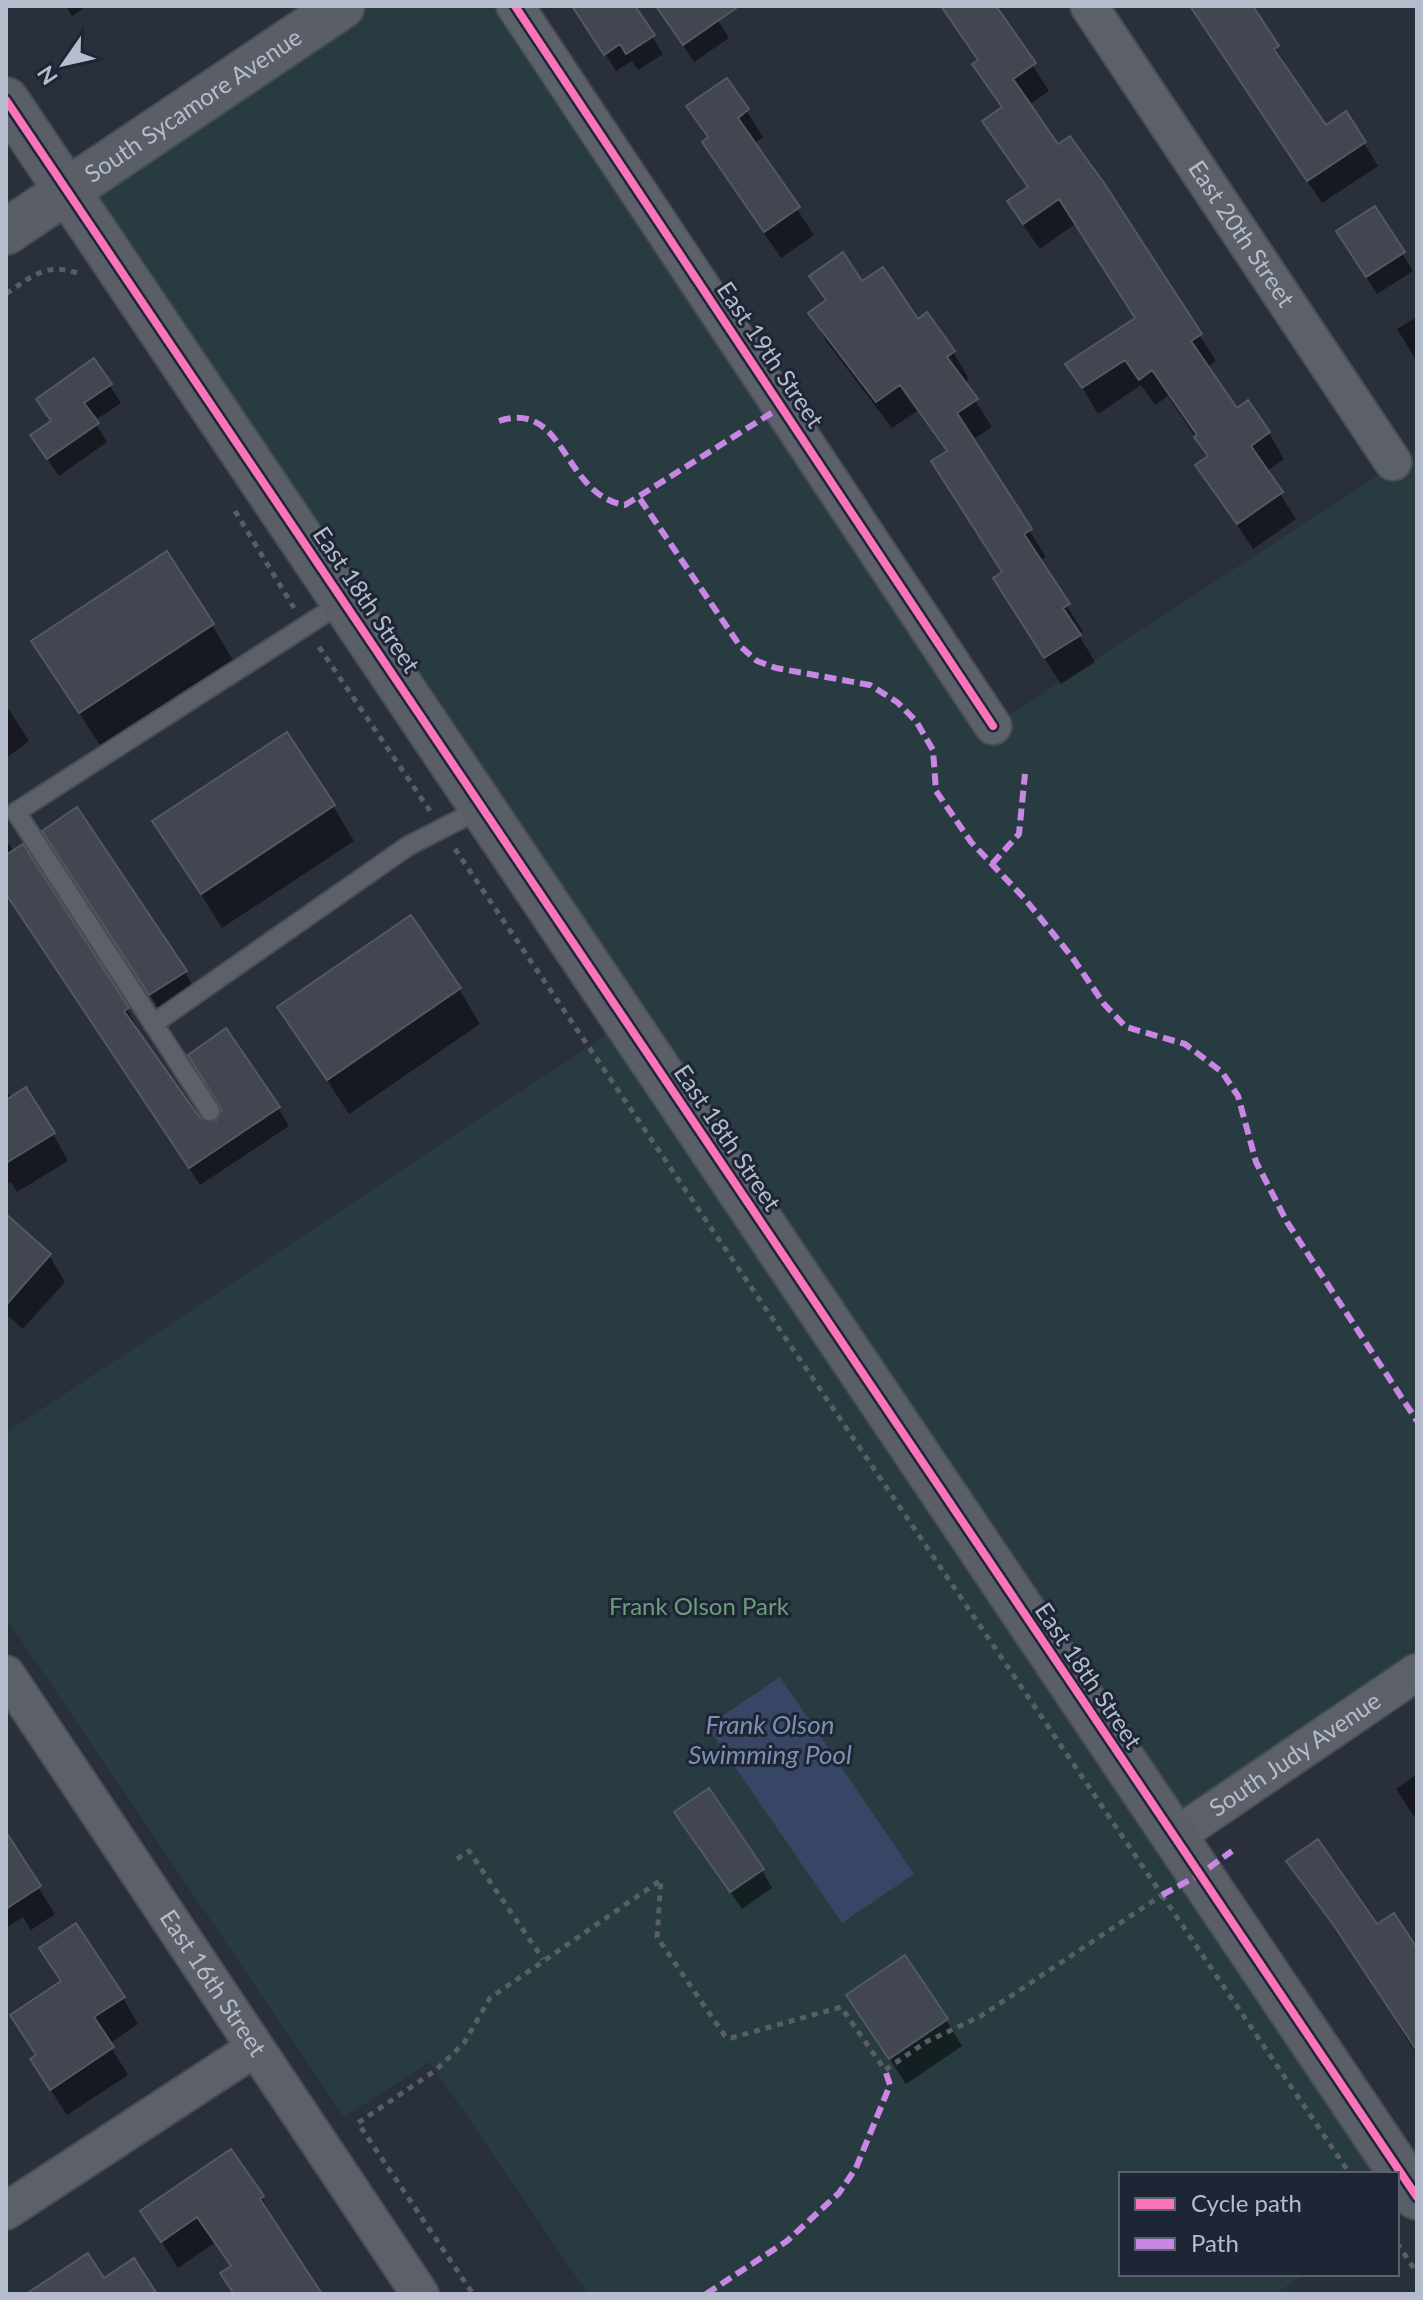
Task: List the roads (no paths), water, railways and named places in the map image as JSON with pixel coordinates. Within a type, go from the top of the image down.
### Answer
[{"type":"street","name":"South Sycamore Avenue","points":[[6,232],[342,6]]},
{"type":"street","name":"East 19th Street","points":[[515,6],[993,726]]},
{"type":"street","name":"East 20th Street","points":[[1089,6],[1393,462]]},
{"type":"street","name":"East 18th Street","points":[[6,100],[1417,2197]]},
{"type":"street","name":"South Judy Avenue","points":[[1173,1838],[1417,1672]]},
{"type":"street","name":"East 16th Street","points":[[7,1676],[420,2294]]},
{"type":"street","points":[[6,2211],[255,2048]]},
{"type":"lane","points":[[210,1111],[11,804],[343,602]]},
{"type":"lane","points":[[153,1024],[408,846],[482,808]]},
{"type":"water","name":"Frank Olson Swimming Pool","points":[[780,1677],[914,1874],[842,1923],[707,1726]]},
{"type":"park label","name":"Frank Olson Park","points":[[699,1607]]}]
